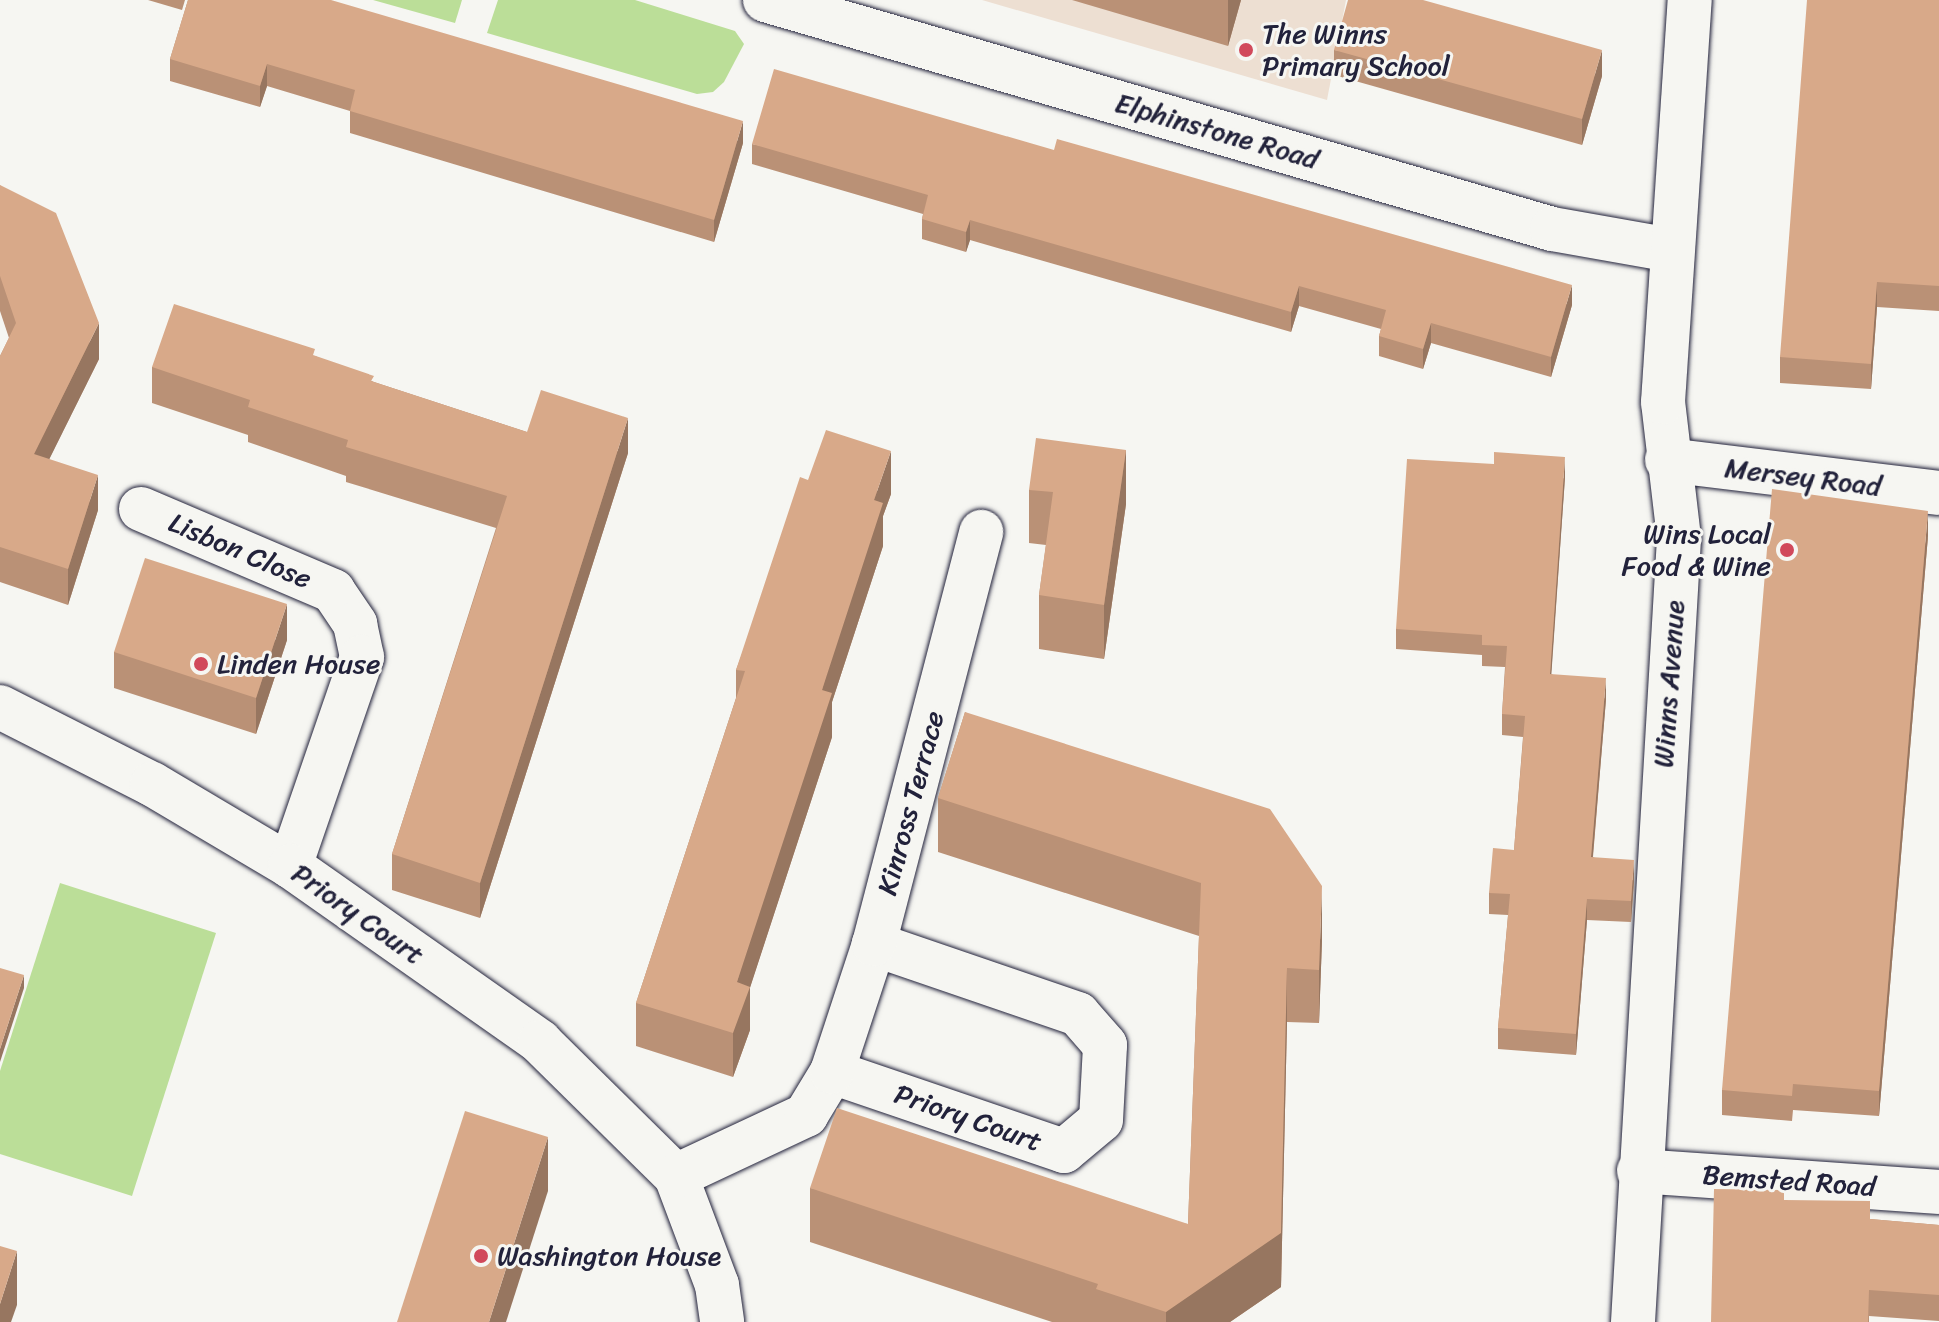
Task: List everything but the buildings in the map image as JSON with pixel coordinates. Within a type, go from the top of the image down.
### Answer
[{"type":"street","name":"Elphinstone Road","points":[[765,0],[1552,229],[1671,250]]},
{"type":"street","name":"Winns Avenue","points":[[1633,1322],[1639,1171],[1679,538],[1667,460],[1663,402],[1690,0]]},
{"type":"street","name":"Mersey Road","points":[[1667,460],[1939,493]]},
{"type":"street","name":"Lisbon Close","points":[[141,509],[333,591],[355,624],[362,657],[290,866]]},
{"type":"street","name":"Kinross Terrace","points":[[832,1072],[874,944],[981,532]]},
{"type":"street","name":"Priory Court","points":[[0,707],[152,784],[290,866],[540,1042],[676,1176],[717,1285],[722,1322]]},
{"type":"street","name":"Priory Court","points":[[832,1072],[1064,1151],[1101,1120],[1105,1045],[1078,1014],[874,944]]},
{"type":"street","points":[[676,1176],[806,1115],[832,1072]]},
{"type":"street","name":"Bemsted Road","points":[[1639,1171],[1939,1192]]},
{"type":"shaded area","name":"The Winns Primary School","points":[[982,0],[1346,0],[1327,100]]},
{"type":"green space","points":[[373,0],[462,0],[455,23]]},
{"type":"green space","points":[[498,0],[635,0],[735,31],[744,44],[724,82],[713,92],[697,94],[487,33]]},
{"type":"green space","points":[[60,883],[216,933],[132,1196],[0,1154],[0,1071]]},
{"type":"place","name":"The Winns Primary School","points":[[1246,50]]},
{"type":"place","name":"Wins Local Food & Wine","points":[[1787,550]]},
{"type":"place","name":"Linden House","points":[[201,664]]},
{"type":"place","name":"Washington House","points":[[481,1256]]}]
